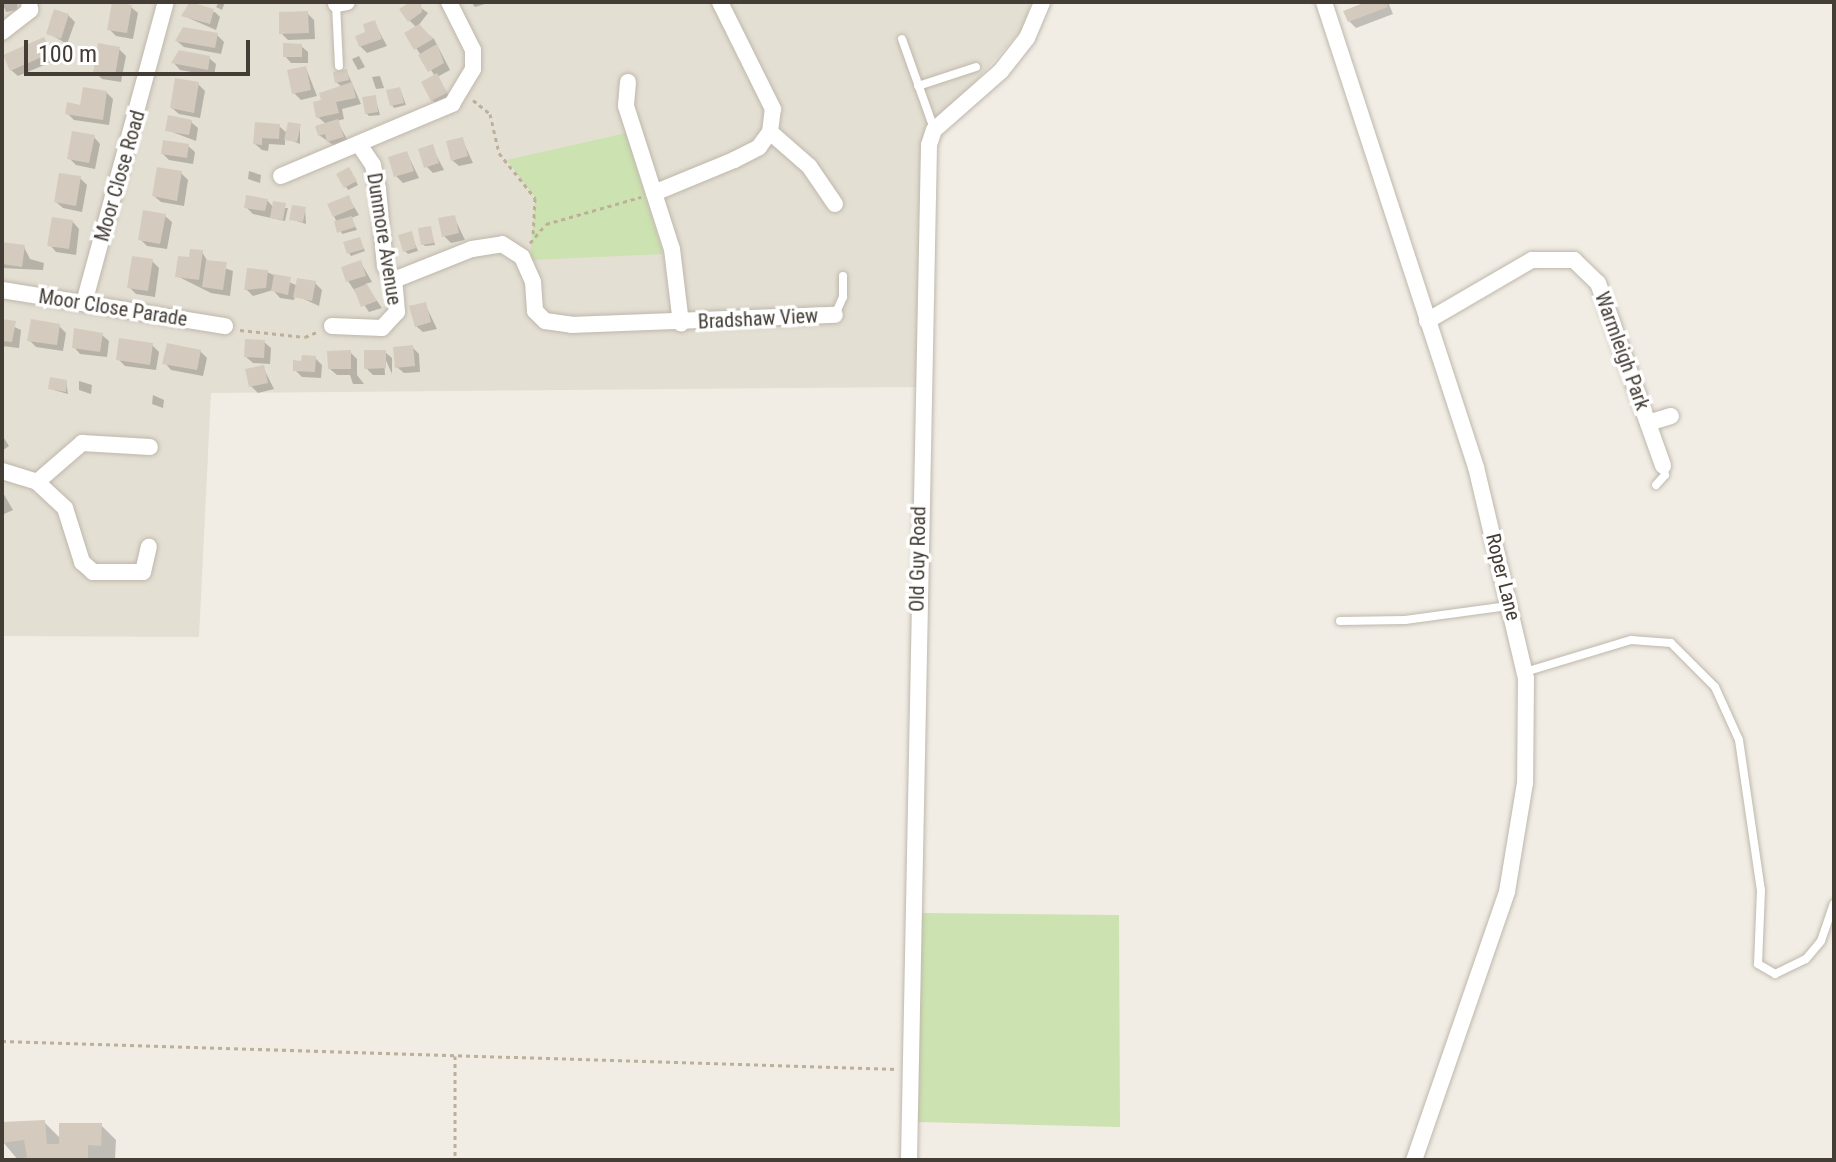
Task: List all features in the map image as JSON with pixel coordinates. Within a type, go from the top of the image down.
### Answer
[{"type":"street","points":[[2,32],[30,10],[29,2]]},
{"type":"street","name":"Moor Close Road","points":[[84,303],[166,2]]},
{"type":"street","points":[[449,2],[473,50],[473,69],[461,93]]},
{"type":"street","points":[[654,193],[759,147],[770,132],[773,109],[720,2]]},
{"type":"street","points":[[934,130],[1001,71],[1027,38],[1042,2]]},
{"type":"street","name":"Roper Lane","points":[[1324,2],[1476,467],[1525,672],[1529,726],[1525,783],[1507,892],[1414,1160]]},
{"type":"street","name":"Bradshaw View","points":[[628,82],[626,106],[672,249],[681,323]]},
{"type":"street","name":"Dunmore Avenue","points":[[281,176],[360,146],[452,104],[461,93]]},
{"type":"street","name":"Old Guy Road","points":[[909,1160],[927,167],[934,130]]},
{"type":"street","points":[[770,132],[809,166],[835,204]]},
{"type":"street","name":"Dunmore Avenue","points":[[332,326],[382,328],[397,312],[394,280],[385,266],[373,165],[360,146]]},
{"type":"street","points":[[394,280],[472,249],[502,244],[522,257]]},
{"type":"street","name":"Bradshaw View","points":[[522,257],[533,282],[535,311],[545,321],[572,325],[681,323],[835,315]]},
{"type":"street","name":"Warmleigh Park","points":[[1427,321],[1532,260],[1574,260],[1598,283],[1663,466]]},
{"type":"street","name":"Moor Close Parade","points":[[2,290],[225,326]]},
{"type":"street","name":"Warmleigh Park","points":[[1648,423],[1671,416]]},
{"type":"street","points":[[37,482],[82,443],[150,447]]},
{"type":"street","points":[[2,471],[37,482],[65,508],[82,562],[93,572],[145,580],[149,547]]},
{"type":"lane","points":[[339,66],[342,3]]},
{"type":"lane","points":[[902,39],[934,130]]},
{"type":"lane","points":[[918,86],[976,67]]},
{"type":"lane","points":[[835,315],[843,297],[843,276]]},
{"type":"lane","points":[[1656,485],[1665,475],[1663,466]]},
{"type":"lane","points":[[1340,621],[1405,620],[1509,605]]},
{"type":"lane","points":[[1525,672],[1631,640],[1671,643],[1715,687],[1739,740],[1761,890],[1758,964],[1775,974],[1806,959],[1821,941],[1834,904]]},
{"type":"path","points":[[461,93],[490,114],[499,153],[535,198],[533,237]]},
{"type":"path","points":[[522,257],[533,237],[546,224],[654,193]]},
{"type":"path","points":[[225,326],[305,337],[332,326]]},
{"type":"path","points":[[2,1041],[910,1069]]},
{"type":"path","points":[[455,1055],[455,1160]]},
{"type":"shaded area","points":[[2,2],[1030,2],[1026,25],[923,140],[920,387],[211,393],[199,637],[2,636]]},
{"type":"green space","points":[[626,133],[663,254],[530,260],[535,198],[507,160]]},
{"type":"green space","points":[[922,913],[1119,915],[1120,1127],[918,1122]]},
{"type":"building","points":[[112,2],[132,5],[127,33],[107,30]]},
{"type":"building","points":[[190,2],[214,9],[210,24],[181,16]]},
{"type":"building","points":[[410,2],[421,2],[422,12],[408,22],[399,9]]},
{"type":"building","points":[[1366,2],[1386,2],[1388,7],[1348,22],[1343,11]]},
{"type":"building","points":[[54,9],[69,14],[61,39],[46,34]]},
{"type":"building","points":[[308,11],[309,33],[279,34],[279,12]]},
{"type":"building","points":[[375,20],[382,39],[359,47],[355,36],[365,32],[363,24]]},
{"type":"building","points":[[419,24],[433,39],[414,50],[404,33]]},
{"type":"building","points":[[183,27],[218,33],[215,48],[175,41]]},
{"type":"building","points":[[44,37],[51,53],[10,71],[3,55]]},
{"type":"building","points":[[98,43],[120,47],[115,76],[93,73]]},
{"type":"building","points":[[283,43],[302,44],[302,57],[283,57]]},
{"type":"building","points":[[437,44],[444,63],[428,72],[418,55]]},
{"type":"building","points":[[179,50],[210,56],[208,70],[171,63]]},
{"type":"building","points":[[306,66],[311,90],[292,94],[287,70]]},
{"type":"building","points":[[347,69],[349,80],[335,83],[333,72]]},
{"type":"building","points":[[437,73],[447,93],[431,101],[421,82]]},
{"type":"building","points":[[175,78],[199,82],[194,113],[170,108]]},
{"type":"building","points":[[352,82],[356,98],[336,102],[339,113],[316,118],[313,102],[321,100],[319,93]]},
{"type":"building","points":[[83,87],[107,91],[103,120],[65,114],[67,102],[80,105]]},
{"type":"building","points":[[400,87],[404,103],[390,106],[386,90]]},
{"type":"building","points":[[376,95],[378,112],[365,114],[362,97]]},
{"type":"building","points":[[168,115],[192,120],[189,135],[165,131]]},
{"type":"building","points":[[338,119],[344,137],[327,142],[325,134],[318,136],[315,126]]},
{"type":"building","points":[[255,122],[280,124],[279,139],[262,138],[262,145],[253,144]]},
{"type":"building","points":[[288,122],[301,124],[297,142],[284,140]]},
{"type":"building","points":[[72,131],[95,135],[89,163],[67,159]]},
{"type":"building","points":[[463,137],[468,156],[451,161],[446,141]]},
{"type":"building","points":[[163,140],[189,144],[187,158],[161,154]]},
{"type":"building","points":[[433,144],[439,163],[424,168],[418,149]]},
{"type":"building","points":[[407,151],[414,171],[394,177],[388,157]]},
{"type":"building","points":[[157,167],[182,171],[177,201],[152,196]]},
{"type":"building","points":[[349,167],[357,181],[344,188],[336,174]]},
{"type":"building","points":[[59,173],[81,176],[76,206],[54,202]]},
{"type":"building","points":[[246,195],[268,199],[265,211],[244,208]]},
{"type":"building","points":[[349,195],[354,208],[333,217],[327,204]]},
{"type":"building","points":[[273,201],[286,203],[283,220],[270,218]]},
{"type":"building","points":[[292,205],[306,207],[303,222],[289,220]]},
{"type":"building","points":[[143,210],[166,214],[160,244],[138,240]]},
{"type":"building","points":[[455,215],[459,233],[442,237],[438,218]]},
{"type":"building","points":[[352,216],[355,227],[337,233],[334,221]]},
{"type":"building","points":[[52,217],[73,220],[69,249],[47,246]]},
{"type":"building","points":[[431,226],[434,243],[421,245],[418,228]]},
{"type":"building","points":[[412,231],[416,248],[403,252],[398,235]]},
{"type":"building","points":[[360,237],[364,249],[347,254],[343,242]]},
{"type":"building","points":[[2,242],[25,245],[22,267],[2,264]]},
{"type":"building","points":[[190,249],[203,250],[199,280],[175,277],[178,256],[189,257]]},
{"type":"building","points":[[132,256],[153,259],[148,291],[127,288]]},
{"type":"building","points":[[206,260],[227,262],[223,290],[202,287]]},
{"type":"building","points":[[361,260],[366,276],[346,282],[341,267]]},
{"type":"building","points":[[247,268],[268,270],[266,288],[244,290]]},
{"type":"building","points":[[274,274],[291,277],[288,295],[271,291]]},
{"type":"building","points":[[297,278],[316,281],[312,301],[293,297]]},
{"type":"building","points":[[367,284],[377,301],[361,307],[354,289]]},
{"type":"building","points":[[426,302],[431,322],[415,327],[409,306]]},
{"type":"building","points":[[2,319],[16,321],[12,342],[2,341]]},
{"type":"building","points":[[31,319],[60,324],[57,345],[27,341]]},
{"type":"building","points":[[74,328],[103,333],[100,352],[72,348]]},
{"type":"building","points":[[119,338],[153,343],[150,365],[116,360]]},
{"type":"building","points":[[245,339],[265,340],[264,358],[244,357]]},
{"type":"building","points":[[167,343],[201,350],[197,370],[162,364]]},
{"type":"building","points":[[413,345],[415,366],[395,368],[393,347]]},
{"type":"building","points":[[351,350],[351,369],[328,369],[327,351]]},
{"type":"building","points":[[364,350],[386,350],[386,368],[364,369]]},
{"type":"building","points":[[302,355],[316,356],[315,372],[293,371],[293,360],[301,361]]},
{"type":"building","points":[[264,365],[268,383],[249,387],[245,369]]},
{"type":"building","points":[[50,377],[67,380],[66,392],[48,389]]},
{"type":"building","points":[[45,1120],[47,1144],[59,1144],[59,1123],[102,1123],[101,1146],[88,1145],[88,1160],[17,1160],[27,1157],[24,1140],[2,1143],[2,1122]]}]
